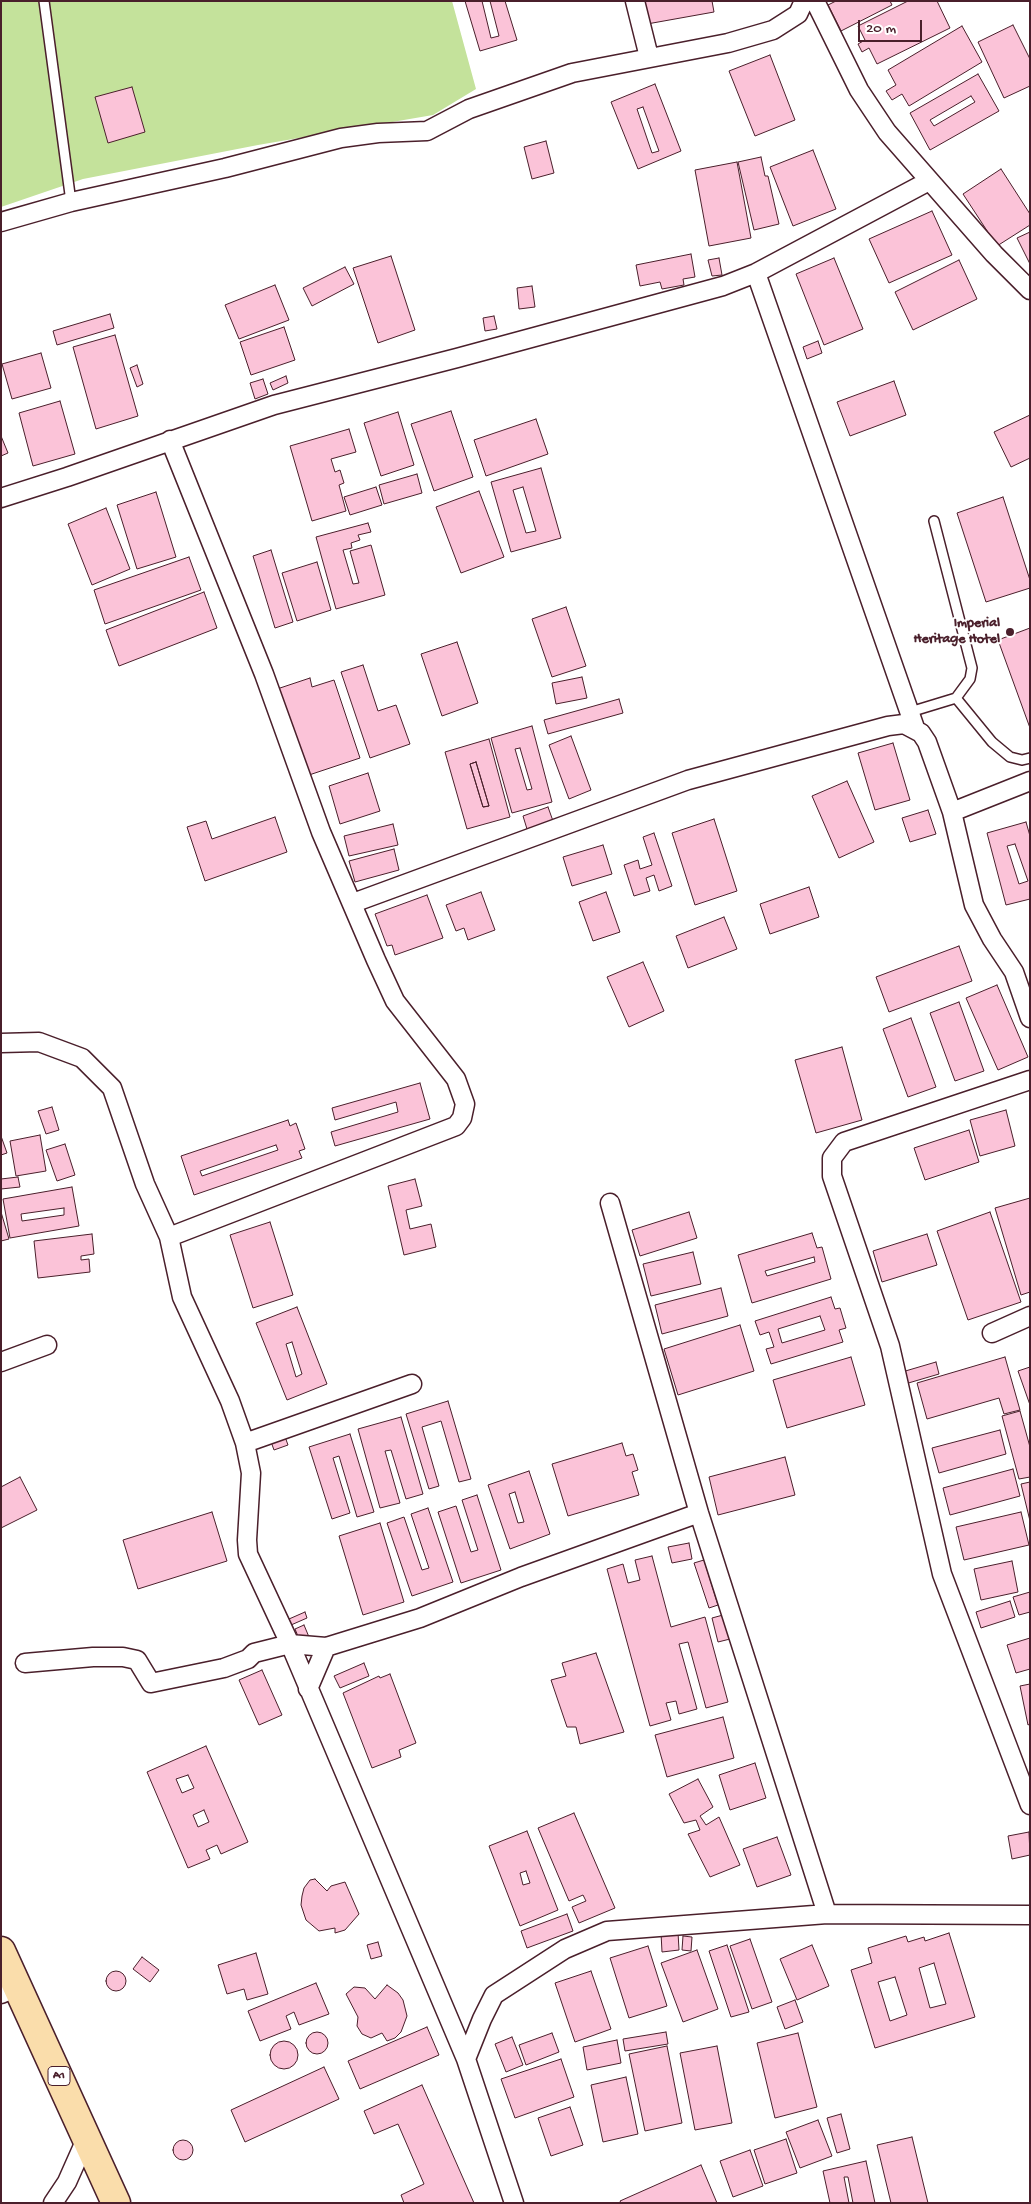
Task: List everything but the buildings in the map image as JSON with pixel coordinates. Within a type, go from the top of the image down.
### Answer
[{"type":"highway","name":"A1","points":[[1,1951],[9,1991],[87,2137],[116,2203]]},
{"type":"street","points":[[635,1],[649,57]]},
{"type":"street","points":[[1,222],[71,202],[225,168],[341,138],[378,133],[427,131],[469,109],[572,72],[728,43],[773,30],[798,14],[804,1]]},
{"type":"street","points":[[815,1],[860,90],[887,132],[1030,290]]},
{"type":"street","points":[[1,498],[274,405],[723,286],[756,273],[930,181]]},
{"type":"street","points":[[756,273],[915,728]]},
{"type":"street","points":[[169,1236],[456,1126],[462,1118],[465,1104],[456,1079],[396,1001],[321,832],[264,674],[170,440]]},
{"type":"street","points":[[353,903],[688,780],[888,726],[904,724],[915,728],[927,742],[952,812],[974,905],[992,939],[1014,972],[1030,1018]]},
{"type":"street","points":[[952,812],[1030,781]]},
{"type":"street","points":[[1,1043],[39,1042],[82,1058],[112,1088],[145,1184],[169,1236],[182,1297],[230,1401],[244,1443],[251,1472],[246,1540],[248,1554],[290,1644],[466,2059],[514,2203]]},
{"type":"street","points":[[1030,1080],[844,1142],[832,1158],[832,1176],[890,1346],[942,1574],[1030,1805]]},
{"type":"street","points":[[610,1203],[699,1513],[827,1914]]},
{"type":"street","points":[[992,1333],[1030,1316]]},
{"type":"street","points":[[1,1362],[47,1345]]},
{"type":"street","points":[[244,1443],[412,1384]]},
{"type":"street","points":[[25,1663],[93,1657],[123,1657],[137,1660],[151,1683],[224,1668],[248,1659],[254,1653],[290,1644],[326,1647],[420,1618],[522,1577],[699,1513]]},
{"type":"street","points":[[308,1689],[326,1647]]},
{"type":"street","points":[[466,2059],[482,2018],[494,1995],[565,1949],[607,1931],[827,1914],[1030,1915]]},
{"type":"street","points":[[53,2203],[67,2182],[87,2137]]},
{"type":"lane","points":[[44,1],[71,202]]},
{"type":"lane","points":[[910,712],[956,698],[970,679],[972,668],[934,521]]},
{"type":"lane","points":[[956,698],[992,742],[1010,757],[1022,760],[1030,758]]},
{"type":"green space","points":[[1,1],[452,1],[476,89],[433,115],[258,145],[83,179],[1,207]]},
{"type":"place","name":"Imperial Heritage Hotel","points":[[1010,632]]}]
